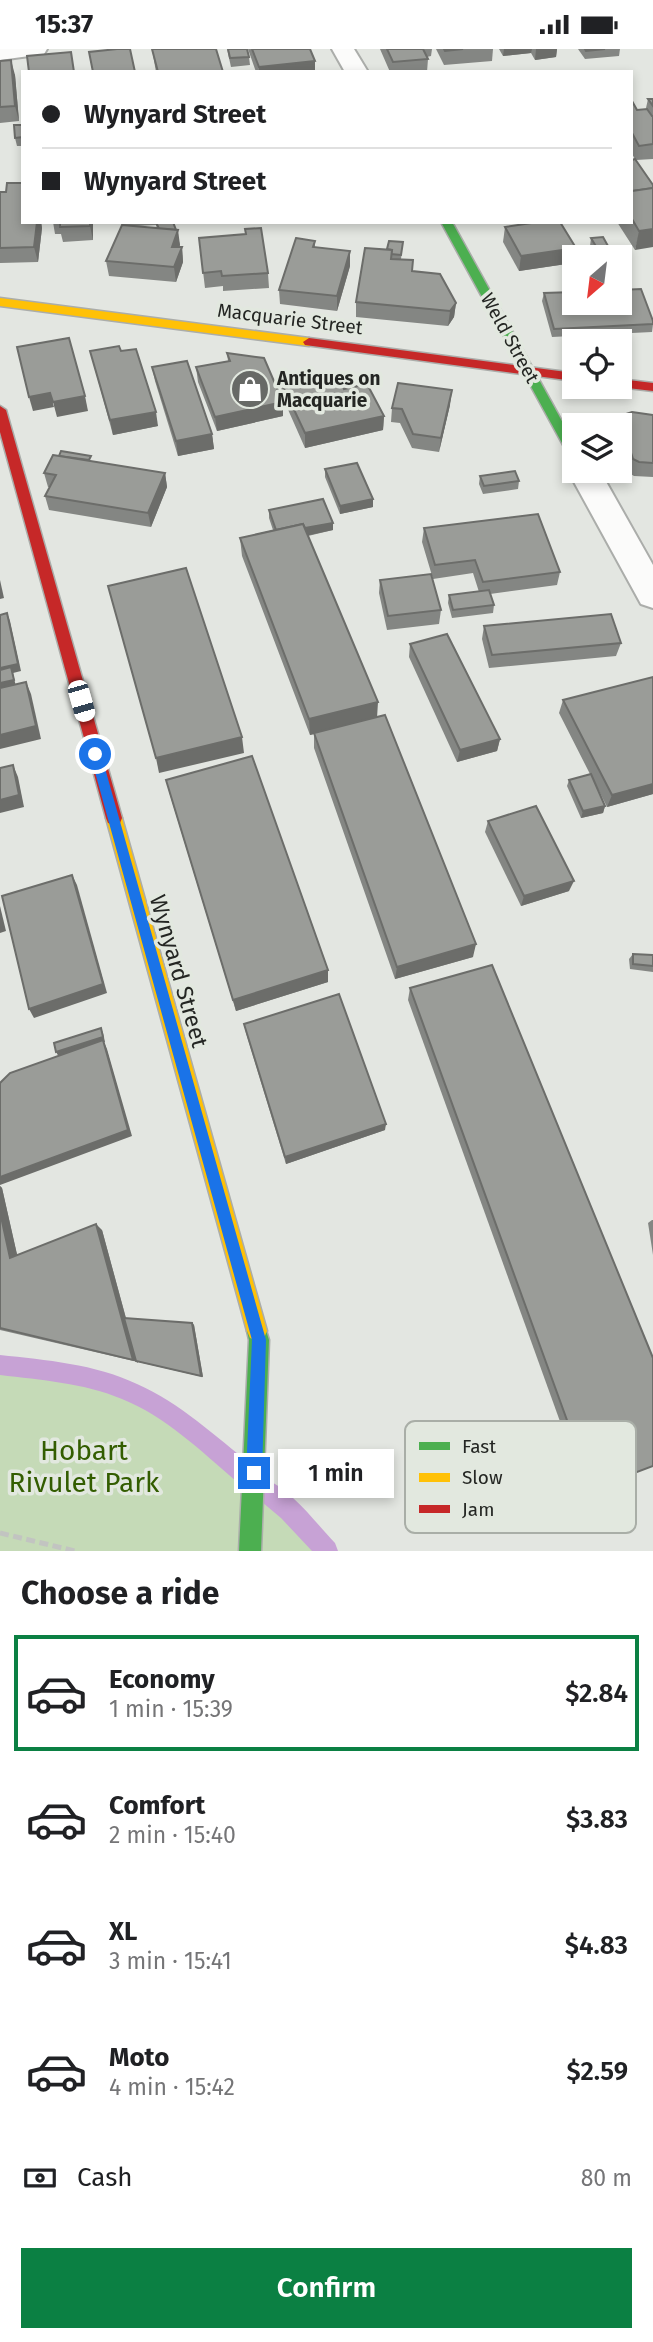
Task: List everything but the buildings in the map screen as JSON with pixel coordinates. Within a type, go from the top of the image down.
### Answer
[{"type":"street","points":[[0,53],[36,49]]},
{"type":"street","points":[[343,49],[356,70]]},
{"type":"street","name":"Weld Street","points":[[447,224],[562,433]]},
{"type":"street","name":"Macquarie Street","points":[[0,302],[562,375]]},
{"type":"street","points":[[632,384],[653,387]]},
{"type":"street","name":"Wynyard Street","points":[[0,410],[259,1340],[250,1551]]},
{"type":"street","points":[[591,483],[653,595]]},
{"type":"path","points":[[0,1534],[75,1551]]},
{"type":"green space","name":"Hobart Rivulet Park","points":[[0,1365],[84,1377],[138,1395],[226,1456],[327,1551],[0,1551]]},
{"type":"waterway","points":[[0,1365],[84,1377],[129,1391],[165,1410],[244,1473]]},
{"type":"waterway","points":[[264,1489],[289,1510],[327,1551]]},
{"type":"traffic: fast","points":[[447,224],[562,432]]},
{"type":"traffic: fast","points":[[250,1551],[259,1340],[257,1331]]},
{"type":"traffic: slow","points":[[0,302],[309,342]]},
{"type":"traffic: slow","points":[[114,818],[257,1331]]},
{"type":"traffic: jam","points":[[309,342],[562,375]]},
{"type":"traffic: jam","points":[[632,384],[653,387]]},
{"type":"traffic: jam","points":[[0,410],[114,818]]},
{"type":"place","name":"Antiques on Macquarie","points":[[250,389]]},
{"type":"route","points":[[95,754],[259,1340],[254,1473]]}]
